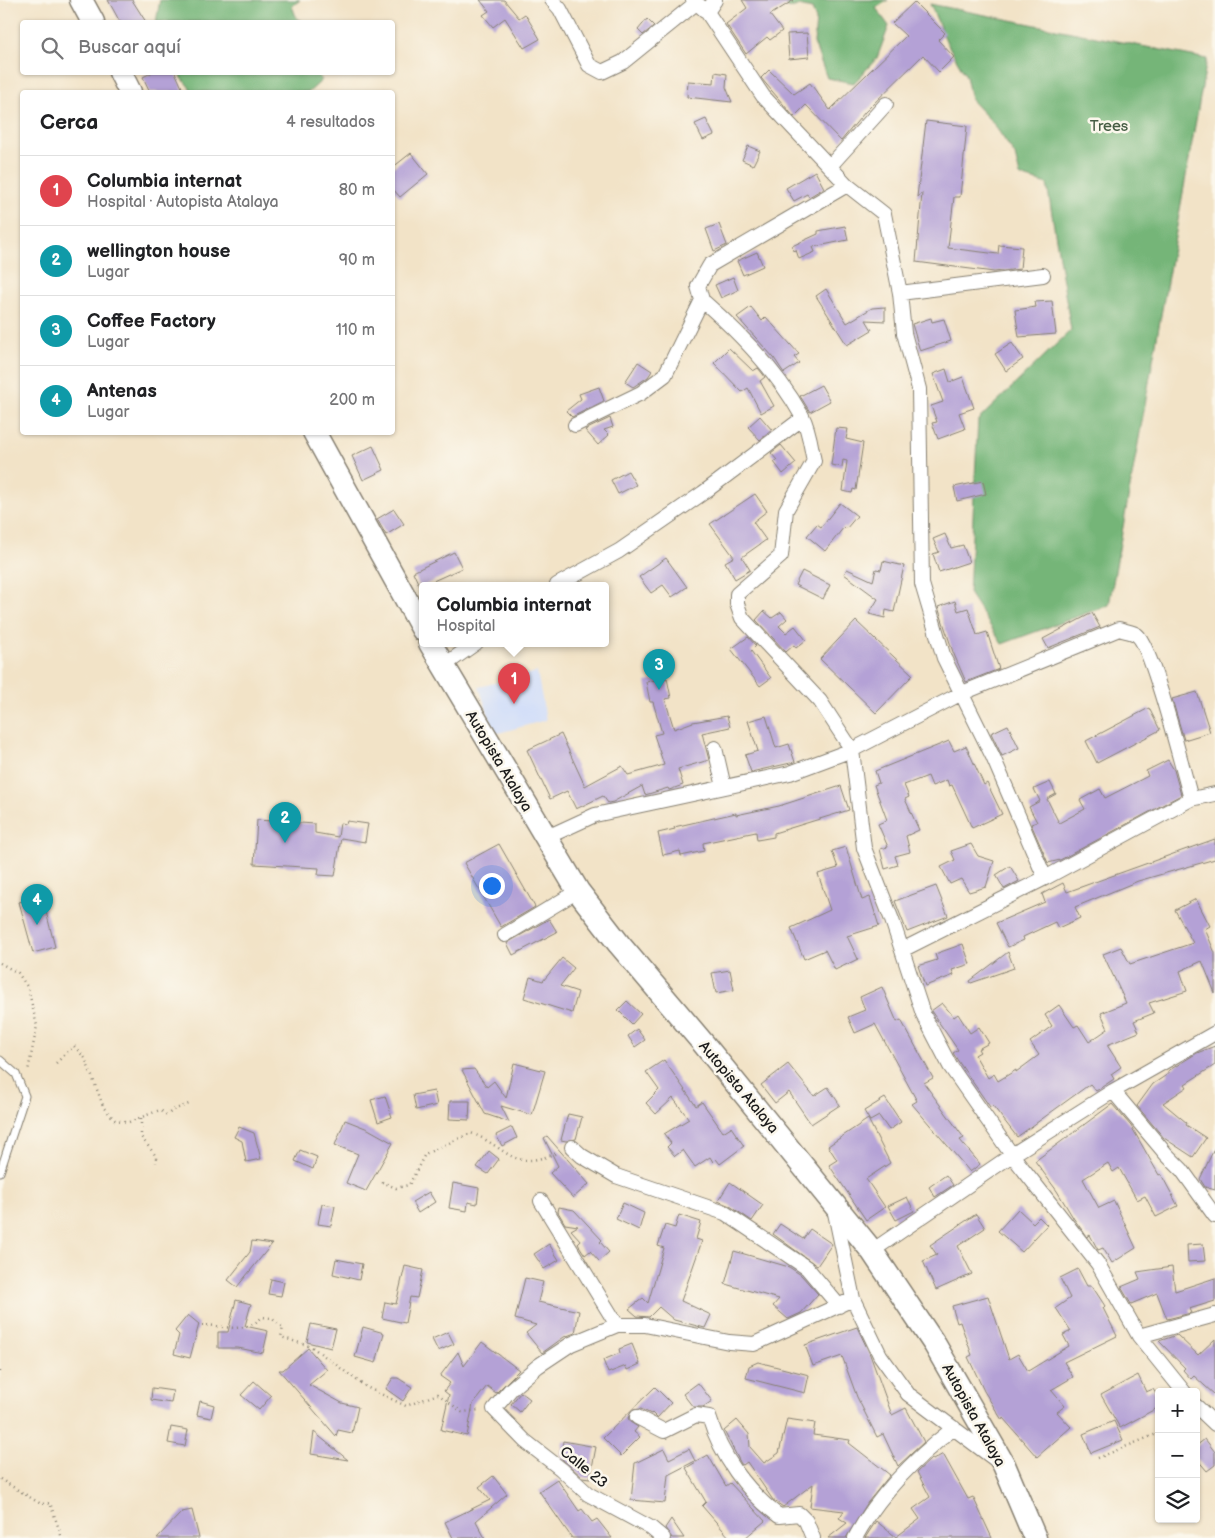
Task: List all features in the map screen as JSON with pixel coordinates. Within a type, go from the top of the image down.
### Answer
[{"type":"main road","points":[[81,0],[92,20]]},
{"type":"main road","points":[[122,75],[129,90]]},
{"type":"main road","points":[[316,435],[419,623]]},
{"type":"main road","name":"Autopista Atalaya","points":[[432,647],[578,891],[619,944],[832,1200],[872,1251],[935,1345],[1004,1465],[1035,1538]]},
{"type":"street","points":[[552,0],[560,9],[590,65],[602,72],[623,62],[703,4],[763,96],[847,185],[884,214],[900,293],[904,333],[919,389],[922,584],[933,625],[960,694],[992,757],[1045,878]]},
{"type":"street","points":[[830,166],[886,104]]},
{"type":"street","points":[[847,185],[710,265],[698,286],[702,300],[738,332],[777,379],[803,418],[814,461],[786,510],[781,556],[737,594],[737,604],[742,618],[820,701],[852,750],[864,848],[902,950],[923,1014],[955,1074],[1012,1155],[1098,1264],[1139,1336],[1181,1388]]},
{"type":"street","points":[[900,293],[1042,275]]},
{"type":"street","points":[[575,425],[641,392],[665,375],[702,300]]},
{"type":"street","points":[[562,582],[619,551],[703,493],[803,418]]},
{"type":"street","points":[[545,838],[595,814],[790,773],[852,750],[960,694],[1119,629],[1137,634],[1145,645],[1169,719],[1191,800]]},
{"type":"street","points":[[443,666],[470,647]]},
{"type":"street","points":[[715,748],[724,787]]},
{"type":"street","points":[[902,950],[1045,878],[1191,800],[1215,794]]},
{"type":"street","points":[[505,934],[578,891]]},
{"type":"street","points":[[872,1251],[1012,1155],[1113,1091],[1215,1033]]},
{"type":"street","points":[[1113,1091],[1166,1154],[1182,1170],[1215,1216]]},
{"type":"street","points":[[572,1146],[582,1156],[616,1176],[725,1213],[807,1268],[839,1306]]},
{"type":"street","points":[[832,1200],[853,1299],[880,1355],[908,1394],[1004,1465]]},
{"type":"street","points":[[541,1201],[617,1325]]},
{"type":"street","points":[[494,1409],[525,1378],[571,1344],[617,1325],[645,1325],[729,1342],[754,1344],[853,1299]]},
{"type":"street","points":[[1139,1336],[1215,1315]]},
{"type":"street","name":"Calle 23","points":[[494,1409],[526,1441],[561,1468],[588,1494],[651,1528],[663,1538]]},
{"type":"street","points":[[1200,1410],[1215,1424]]},
{"type":"street","points":[[637,1417],[664,1431],[696,1415],[710,1417],[716,1438],[726,1460],[768,1507],[779,1516],[799,1514],[806,1520],[813,1538]]},
{"type":"street","points":[[855,1538],[892,1484],[921,1453],[954,1428]]},
{"type":"lane","points":[[0,1060],[16,1074],[25,1096],[0,1172]]},
{"type":"path","points":[[0,964],[18,973],[28,988],[37,1026],[27,1074],[16,1074]]},
{"type":"path","points":[[56,1063],[74,1046],[85,1058],[108,1116],[115,1120],[129,1122],[160,1110],[168,1115],[172,1110],[189,1104]]},
{"type":"path","points":[[141,1118],[141,1138],[147,1148],[156,1156],[156,1163]]},
{"type":"path","points":[[382,1182],[396,1188],[409,1185],[425,1154],[471,1133],[501,1152],[522,1160],[542,1160],[572,1146]]},
{"type":"path","points":[[202,1325],[246,1328],[255,1325],[262,1317],[271,1318],[283,1327],[281,1337],[312,1348],[366,1387],[406,1406],[438,1394],[462,1412],[494,1409]]},
{"type":"path","points":[[1098,1458],[1155,1435]]},
{"type":"path","points":[[0,1480],[41,1504],[50,1502],[62,1538]]},
{"type":"shaded area","points":[[537,672],[546,720],[495,734],[479,687]]},
{"type":"green space","points":[[160,0],[300,0],[292,6],[297,19],[300,20],[156,20]]},
{"type":"green space","points":[[784,0],[888,0],[876,8],[889,26],[877,58],[854,83],[827,78],[814,43],[816,19],[812,9],[799,6],[789,8],[784,3]]},
{"type":"green space","name":"Trees","points":[[930,4],[1207,59],[1109,605],[1002,644],[969,593],[978,420],[1071,330],[1047,184],[1020,176],[1015,155],[993,123],[971,100],[966,76],[947,43]]},
{"type":"green space","points":[[180,75],[318,75],[322,80],[311,90],[191,90]]},
{"type":"building","points":[[108,0],[132,0],[145,20],[119,20]]},
{"type":"building","points":[[480,0],[504,0],[519,18],[525,14],[540,39],[524,48],[505,18],[493,27],[483,15],[489,11]]},
{"type":"building","points":[[742,0],[794,0],[770,15],[782,31],[770,40],[767,37],[746,54],[726,24],[747,8]]},
{"type":"building","points":[[914,2],[945,33],[938,40],[954,57],[939,72],[923,55],[865,112],[841,141],[806,105],[794,117],[761,78],[769,70],[794,94],[810,83],[830,110],[906,36],[892,23]]},
{"type":"building","points":[[647,19],[654,26],[643,35],[638,30]]},
{"type":"building","points":[[807,33],[809,57],[789,59],[787,34]]},
{"type":"building","points":[[715,72],[727,74],[726,87],[732,102],[687,97],[688,81],[714,83]]},
{"type":"building","points":[[147,75],[176,75],[183,90],[149,90],[143,77]]},
{"type":"building","points":[[706,119],[714,135],[703,140],[695,124]]},
{"type":"building","points":[[926,121],[967,126],[960,197],[954,197],[948,248],[998,254],[999,245],[1022,247],[1020,269],[994,272],[916,262],[922,193],[917,197]]},
{"type":"building","points":[[748,146],[760,151],[753,165],[742,160]]},
{"type":"building","points":[[411,153],[428,174],[400,197],[395,191],[395,166]]},
{"type":"building","points":[[815,171],[824,188],[809,197],[807,194],[794,201],[786,188]]},
{"type":"building","points":[[719,224],[727,245],[714,251],[706,229]]},
{"type":"building","points":[[845,226],[848,240],[813,247],[815,252],[799,259],[796,250],[793,251],[792,246],[818,234],[818,231]]},
{"type":"building","points":[[757,252],[763,266],[743,275],[737,261]]},
{"type":"building","points":[[733,277],[738,290],[721,298],[715,285]]},
{"type":"building","points":[[826,289],[847,323],[872,308],[885,307],[885,321],[866,320],[872,330],[847,345],[816,296]]},
{"type":"building","points":[[1052,301],[1056,334],[1019,337],[1015,310],[1036,307],[1035,302]]},
{"type":"building","points":[[751,307],[762,321],[766,317],[799,354],[794,357],[799,363],[784,373],[774,358],[737,317]]},
{"type":"building","points":[[931,318],[932,322],[944,319],[951,341],[920,351],[912,324]]},
{"type":"building","points":[[1012,343],[1023,359],[1006,371],[995,354]]},
{"type":"building","points":[[729,348],[753,371],[758,368],[763,374],[765,377],[760,381],[774,406],[761,413],[748,388],[742,392],[714,363]]},
{"type":"building","points":[[638,362],[652,371],[648,377],[633,387],[625,382]]},
{"type":"building","points":[[946,369],[950,382],[963,377],[974,408],[959,413],[965,429],[938,439],[932,423],[937,422],[931,406],[943,402],[933,374]]},
{"type":"building","points":[[821,385],[830,401],[810,412],[800,396]]},
{"type":"building","points":[[599,387],[604,401],[572,417],[566,411],[581,399],[579,394]]},
{"type":"building","points":[[760,416],[772,430],[760,440],[748,427]]},
{"type":"building","points":[[610,418],[613,427],[604,430],[609,435],[598,445],[585,430]]},
{"type":"building","points":[[836,428],[848,429],[846,439],[863,443],[856,490],[853,489],[852,493],[843,491],[847,461],[843,460],[842,467],[831,465]]},
{"type":"building","points":[[781,445],[796,463],[783,474],[774,462],[777,460],[771,453]]},
{"type":"building","points":[[373,446],[384,470],[363,480],[352,456]]},
{"type":"building","points":[[628,471],[636,485],[618,494],[611,480]]},
{"type":"building","points":[[983,481],[986,494],[957,501],[954,487]]},
{"type":"building","points":[[755,494],[767,511],[753,522],[766,540],[742,557],[750,570],[735,579],[725,562],[734,557],[710,524]]},
{"type":"building","points":[[840,503],[857,516],[846,529],[844,527],[825,551],[807,536],[817,524],[821,527]]},
{"type":"building","points":[[394,509],[404,524],[386,535],[377,519]]},
{"type":"building","points":[[945,534],[951,548],[963,545],[969,562],[939,572],[933,554],[939,552],[933,539]]},
{"type":"building","points":[[454,552],[462,568],[431,582],[419,582],[419,585],[413,572]]},
{"type":"building","points":[[666,558],[687,587],[672,597],[663,585],[651,593],[639,577]]},
{"type":"building","points":[[883,561],[904,566],[894,612],[886,610],[885,618],[869,614],[878,599],[844,574],[847,569],[873,581],[876,569],[881,570]]},
{"type":"building","points":[[802,571],[830,585],[823,599],[795,585]]},
{"type":"building","points":[[955,601],[958,611],[968,608],[977,635],[987,632],[999,669],[966,682],[953,652],[938,607]]},
{"type":"building","points":[[764,611],[772,618],[781,612],[787,619],[779,626],[786,633],[795,626],[806,640],[796,648],[794,645],[786,652],[756,620]]},
{"type":"building","points":[[1092,613],[1100,627],[1048,648],[1043,639]]},
{"type":"building","points":[[856,621],[913,675],[876,713],[820,659]]},
{"type":"building","points":[[748,637],[756,646],[751,651],[771,678],[760,686],[731,649]]},
{"type":"building","points":[[667,678],[671,698],[665,699],[674,729],[693,722],[727,716],[730,727],[702,733],[709,760],[678,769],[683,785],[669,790],[668,788],[645,795],[642,786],[613,802],[608,803],[603,796],[576,809],[567,791],[550,799],[527,750],[561,734],[585,786],[622,766],[628,775],[664,765],[654,735],[662,733],[653,702],[650,702],[646,682]]},
{"type":"building","points":[[1197,692],[1210,732],[1184,740],[1172,699]]},
{"type":"building","points":[[1149,708],[1160,730],[1097,763],[1086,741]]},
{"type":"building","points":[[766,716],[776,748],[789,744],[795,762],[751,772],[745,755],[758,751],[748,721]]},
{"type":"building","points":[[1008,725],[1019,748],[1002,756],[991,733]]},
{"type":"building","points":[[949,741],[954,751],[966,746],[984,785],[987,783],[1002,814],[972,828],[952,785],[949,786],[947,780],[932,786],[928,776],[904,785],[909,797],[905,799],[919,830],[906,836],[910,852],[895,856],[898,865],[885,869],[880,849],[888,847],[878,824],[887,820],[874,785],[879,783],[875,771]]},
{"type":"building","points":[[1168,760],[1174,770],[1181,795],[1060,860],[1048,863],[1031,824],[1037,822],[1029,807],[1040,801],[1034,789],[1050,782],[1056,794],[1047,799],[1059,823],[1085,809],[1080,800],[1100,789],[1105,798],[1148,776],[1146,771]]},
{"type":"building","points":[[841,786],[849,810],[774,833],[774,837],[757,840],[756,832],[703,843],[704,851],[681,856],[680,851],[663,855],[658,833],[675,829],[674,827],[736,813],[736,815],[779,806]]},
{"type":"building","points":[[257,820],[315,824],[315,833],[338,837],[340,823],[346,824],[347,821],[368,824],[365,842],[341,838],[335,876],[318,875],[319,868],[254,864]]},
{"type":"building","points":[[1215,839],[1215,859],[1138,881],[1075,907],[1080,918],[1058,928],[1055,922],[1023,937],[1024,940],[1008,947],[996,923],[1045,902],[1042,894],[1063,883],[1067,892]]},
{"type":"building","points":[[499,844],[535,907],[501,927],[464,863]]},
{"type":"building","points":[[971,844],[978,856],[994,861],[986,887],[969,892],[961,879],[950,884],[941,867],[955,860],[951,851]]},
{"type":"building","points":[[846,847],[862,900],[870,897],[879,926],[847,936],[858,959],[835,970],[825,950],[804,959],[791,928],[830,910],[818,874],[838,868],[832,851]]},
{"type":"building","points":[[1010,866],[1019,881],[1004,889],[996,875]]},
{"type":"building","points":[[936,886],[948,916],[907,932],[895,901]]},
{"type":"building","points":[[42,896],[55,947],[33,953],[19,902]]},
{"type":"building","points":[[1196,899],[1210,926],[1205,929],[1215,953],[1215,993],[1202,961],[1180,971],[1187,991],[1149,1003],[1154,1013],[1134,1021],[1139,1032],[1107,1045],[1121,1067],[1111,1074],[1114,1079],[1096,1091],[1090,1084],[1017,1137],[993,1106],[990,1107],[958,1061],[953,1053],[958,1050],[931,1011],[942,1003],[954,1017],[958,1014],[970,1033],[979,1027],[989,1043],[978,1049],[980,1052],[975,1055],[988,1078],[994,1074],[998,1081],[1016,1070],[1016,1072],[1039,1055],[1030,1042],[1052,1026],[1045,1015],[1059,1005],[1074,1027],[1078,1025],[1089,1042],[1108,1029],[1101,1013],[1126,1003],[1103,954],[1121,947],[1130,964],[1193,943],[1175,910]]},
{"type":"building","points":[[549,919],[557,932],[513,955],[507,943]]},
{"type":"building","points":[[963,944],[970,964],[952,970],[954,975],[925,986],[918,966],[937,960],[935,954]]},
{"type":"building","points":[[1008,952],[1014,968],[971,983],[970,981]]},
{"type":"building","points":[[562,958],[574,968],[560,986],[578,992],[572,1013],[524,998],[530,977],[543,981]]},
{"type":"building","points":[[730,970],[734,990],[716,993],[712,973]]},
{"type":"building","points":[[882,987],[897,1022],[901,1020],[933,1078],[924,1083],[964,1138],[960,1140],[980,1164],[970,1172],[912,1104],[917,1101],[875,1024],[855,1033],[848,1017],[865,1010],[860,997]]},
{"type":"building","points":[[627,1001],[641,1014],[632,1024],[618,1010]]},
{"type":"building","points":[[637,1029],[645,1040],[635,1047],[628,1036]]},
{"type":"building","points":[[1215,1046],[1215,1065],[1185,1084],[1187,1087],[1163,1103],[1187,1123],[1186,1125],[1206,1138],[1193,1157],[1164,1138],[1137,1106],[1153,1084],[1168,1074],[1168,1071],[1197,1053]]},
{"type":"building","points":[[664,1060],[696,1106],[702,1102],[723,1132],[731,1127],[744,1146],[720,1164],[716,1159],[713,1162],[710,1157],[695,1167],[683,1150],[675,1156],[667,1147],[671,1143],[664,1134],[689,1119],[673,1098],[656,1114],[646,1103],[659,1090],[646,1072]]},
{"type":"building","points":[[514,1063],[545,1071],[532,1115],[501,1106],[509,1122],[485,1114],[462,1070],[474,1069],[487,1087],[494,1081],[506,1098]]},
{"type":"building","points":[[788,1064],[814,1096],[828,1087],[840,1105],[811,1124],[789,1092],[775,1103],[761,1085]]},
{"type":"building","points":[[434,1091],[437,1105],[416,1110],[413,1095]]},
{"type":"building","points":[[385,1096],[392,1117],[378,1122],[371,1100]]},
{"type":"building","points":[[885,1098],[901,1122],[889,1130],[879,1116],[870,1121],[864,1111]]},
{"type":"building","points":[[450,1101],[470,1101],[469,1120],[449,1119]]},
{"type":"building","points":[[1112,1104],[1131,1126],[1159,1175],[1161,1174],[1178,1206],[1156,1217],[1145,1196],[1137,1200],[1119,1168],[1113,1172],[1108,1163],[1083,1179],[1099,1208],[1114,1201],[1136,1248],[1112,1263],[1103,1248],[1098,1250],[1090,1235],[1087,1237],[1035,1161]]},
{"type":"building","points":[[568,1114],[582,1117],[576,1139],[566,1141],[561,1140]]},
{"type":"building","points":[[868,1119],[890,1163],[866,1179],[885,1207],[866,1220],[829,1165],[837,1160],[828,1146]]},
{"type":"building","points":[[345,1120],[368,1129],[393,1143],[366,1191],[346,1183],[358,1154],[335,1145]]},
{"type":"building","points":[[239,1127],[254,1133],[261,1159],[246,1162],[242,1141],[234,1137]]},
{"type":"building","points":[[512,1127],[517,1138],[502,1146],[496,1135]]},
{"type":"building","points":[[547,1136],[589,1184],[573,1198],[550,1173],[558,1166],[544,1138]]},
{"type":"building","points":[[1215,1147],[1215,1190],[1205,1187],[1200,1179]]},
{"type":"building","points":[[300,1150],[317,1157],[313,1169],[295,1161]]},
{"type":"building","points":[[489,1151],[499,1159],[488,1174],[477,1167]]},
{"type":"building","points":[[946,1175],[953,1185],[935,1197],[929,1187]]},
{"type":"building","points":[[730,1182],[763,1205],[752,1221],[730,1206],[718,1201]]},
{"type":"building","points":[[453,1183],[479,1188],[477,1204],[468,1202],[467,1211],[449,1208]]},
{"type":"building","points":[[429,1192],[435,1202],[418,1213],[412,1202]]},
{"type":"building","points":[[907,1197],[914,1211],[896,1220],[888,1206]]},
{"type":"building","points":[[623,1203],[644,1213],[639,1230],[616,1219]]},
{"type":"building","points":[[322,1204],[335,1206],[331,1226],[318,1224]]},
{"type":"building","points":[[559,1207],[574,1210],[602,1240],[600,1242],[609,1252],[599,1261],[590,1251],[585,1255],[578,1244],[581,1241],[571,1230],[578,1226],[565,1224],[558,1212]]},
{"type":"building","points":[[1018,1209],[1033,1223],[1039,1217],[1047,1225],[1022,1252],[998,1231]]},
{"type":"building","points":[[976,1214],[985,1228],[958,1246],[972,1274],[936,1290],[923,1261],[937,1255],[930,1245]]},
{"type":"building","points":[[679,1215],[701,1222],[696,1239],[702,1241],[681,1301],[711,1315],[705,1328],[674,1320],[659,1307],[649,1317],[637,1316],[629,1309],[643,1298],[648,1303],[664,1248],[658,1246],[665,1225],[675,1228]]},
{"type":"building","points":[[780,1224],[803,1239],[810,1229],[832,1244],[817,1266],[773,1234]]},
{"type":"building","points":[[252,1241],[272,1244],[237,1287],[228,1280],[250,1252]]},
{"type":"building","points":[[549,1244],[559,1260],[544,1269],[534,1254]]},
{"type":"building","points":[[1203,1244],[1205,1261],[1188,1262],[1187,1245]]},
{"type":"building","points":[[734,1251],[789,1267],[801,1275],[818,1294],[801,1313],[788,1319],[773,1306],[779,1299],[725,1284]]},
{"type":"building","points":[[336,1259],[362,1264],[359,1280],[333,1274]]},
{"type":"building","points":[[405,1266],[423,1270],[417,1298],[410,1297],[405,1323],[382,1318],[385,1302],[396,1304]]},
{"type":"building","points":[[1172,1267],[1175,1291],[1215,1278],[1215,1301],[1189,1309],[1191,1313],[1167,1319],[1157,1293],[1131,1304],[1121,1287],[1140,1279],[1137,1272]]},
{"type":"building","points":[[1078,1269],[1087,1286],[1092,1286],[1105,1306],[1103,1308],[1117,1336],[1064,1362],[1073,1377],[1051,1390],[1065,1406],[1057,1412],[1071,1427],[1037,1457],[1003,1418],[1002,1420],[984,1391],[968,1357],[972,1355],[960,1322],[957,1323],[952,1306],[988,1296],[1009,1359],[1018,1354],[1028,1371],[1069,1346],[1063,1335],[1071,1331],[1056,1308],[1070,1298],[1060,1278]]},
{"type":"building","points":[[525,1278],[543,1282],[538,1302],[579,1311],[575,1333],[564,1337],[542,1353],[526,1333],[536,1325],[515,1319]]},
{"type":"building","points":[[271,1279],[284,1282],[281,1296],[268,1294]]},
{"type":"building","points":[[236,1300],[251,1304],[245,1326],[268,1331],[263,1353],[238,1348],[218,1348],[218,1332],[228,1332]]},
{"type":"building","points":[[188,1315],[199,1324],[190,1358],[174,1354],[179,1335],[175,1331]]},
{"type":"building","points":[[311,1324],[336,1329],[331,1348],[307,1342]]},
{"type":"building","points":[[363,1327],[384,1333],[376,1363],[355,1357]]},
{"type":"building","points":[[857,1327],[869,1352],[892,1415],[906,1408],[924,1442],[898,1466],[883,1434],[877,1437],[857,1397],[842,1356],[813,1366],[805,1345]]},
{"type":"building","points":[[448,1332],[454,1344],[438,1351],[432,1339]]},
{"type":"building","points":[[1177,1335],[1198,1355],[1215,1339],[1215,1395],[1194,1376],[1191,1379],[1183,1370],[1185,1368],[1159,1341]]},
{"type":"building","points":[[482,1342],[519,1370],[496,1393],[487,1386],[473,1404],[467,1436],[441,1430],[449,1395],[444,1391],[450,1383],[440,1376],[458,1352],[464,1366]]},
{"type":"building","points":[[632,1344],[640,1364],[627,1370],[626,1366],[608,1373],[603,1360],[620,1353],[619,1349]]},
{"type":"building","points":[[308,1348],[327,1370],[309,1385],[342,1403],[358,1407],[352,1433],[338,1430],[336,1436],[279,1370],[283,1370]]},
{"type":"building","points":[[758,1362],[809,1375],[805,1393],[746,1378],[749,1366]]},
{"type":"building","points":[[1138,1375],[1146,1392],[1153,1389],[1155,1392],[1155,1409],[1120,1428],[1101,1395]]},
{"type":"building","points":[[393,1378],[398,1378],[412,1387],[403,1401],[386,1389]]},
{"type":"building","points":[[254,1381],[271,1396],[259,1410],[241,1395]]},
{"type":"building","points":[[698,1383],[712,1401],[703,1407],[693,1407],[683,1394]]},
{"type":"building","points":[[655,1387],[671,1403],[657,1418],[652,1413],[641,1409],[632,1410],[628,1418],[630,1422],[638,1427],[634,1432],[640,1437],[621,1456],[603,1438]]},
{"type":"building","points":[[152,1388],[173,1391],[171,1403],[151,1400]]},
{"type":"building","points":[[521,1392],[530,1399],[520,1412],[511,1404]]},
{"type":"building","points":[[200,1401],[214,1405],[211,1418],[197,1415]]},
{"type":"building","points":[[787,1419],[815,1423],[813,1435],[850,1440],[849,1443],[890,1475],[868,1502],[846,1538],[828,1538],[847,1523],[839,1518],[844,1511],[810,1507],[813,1484],[783,1507],[773,1500],[747,1462],[743,1465],[741,1464],[724,1431],[737,1420],[749,1434],[750,1447],[764,1463],[779,1453]]},
{"type":"building","points":[[1114,1421],[1123,1440],[1091,1453],[1083,1434]]},
{"type":"building","points":[[171,1427],[188,1430],[185,1446],[168,1443]]},
{"type":"building","points":[[314,1432],[348,1460],[311,1454]]},
{"type":"building","points":[[1205,1439],[1215,1452],[1215,1465],[1207,1471],[1200,1463],[1200,1443]]},
{"type":"building","points":[[563,1441],[596,1447],[590,1478],[582,1477],[563,1460],[561,1455]]},
{"type":"building","points":[[664,1449],[669,1459],[689,1449],[695,1461],[668,1475],[665,1503],[631,1500],[635,1463]]},
{"type":"building","points":[[943,1454],[968,1499],[973,1497],[992,1538],[865,1538],[876,1521],[896,1537],[920,1519],[913,1509],[930,1497],[917,1472],[932,1458],[933,1460]]},
{"type":"building","points":[[708,1455],[726,1486],[730,1483],[765,1521],[745,1538],[730,1538],[702,1506],[706,1502],[686,1468]]},
{"type":"building","points":[[493,1476],[507,1494],[476,1521],[485,1538],[453,1538],[445,1522],[490,1500],[479,1487]]},
{"type":"building","points":[[557,1479],[579,1511],[582,1509],[592,1522],[597,1519],[612,1538],[572,1538],[539,1491]]},
{"type":"building","points":[[192,1510],[199,1538],[157,1538],[182,1512]]},
{"type":"building","points":[[671,1519],[684,1538],[672,1538],[665,1528]]},
{"type":"place","name":"Coffee Factory","points":[[659,690]]},
{"type":"place","name":"Columbia internat","points":[[514,704]]},
{"type":"place","name":"wellington house","points":[[285,843]]},
{"type":"place","name":"Antenas","points":[[37,925]]}]
